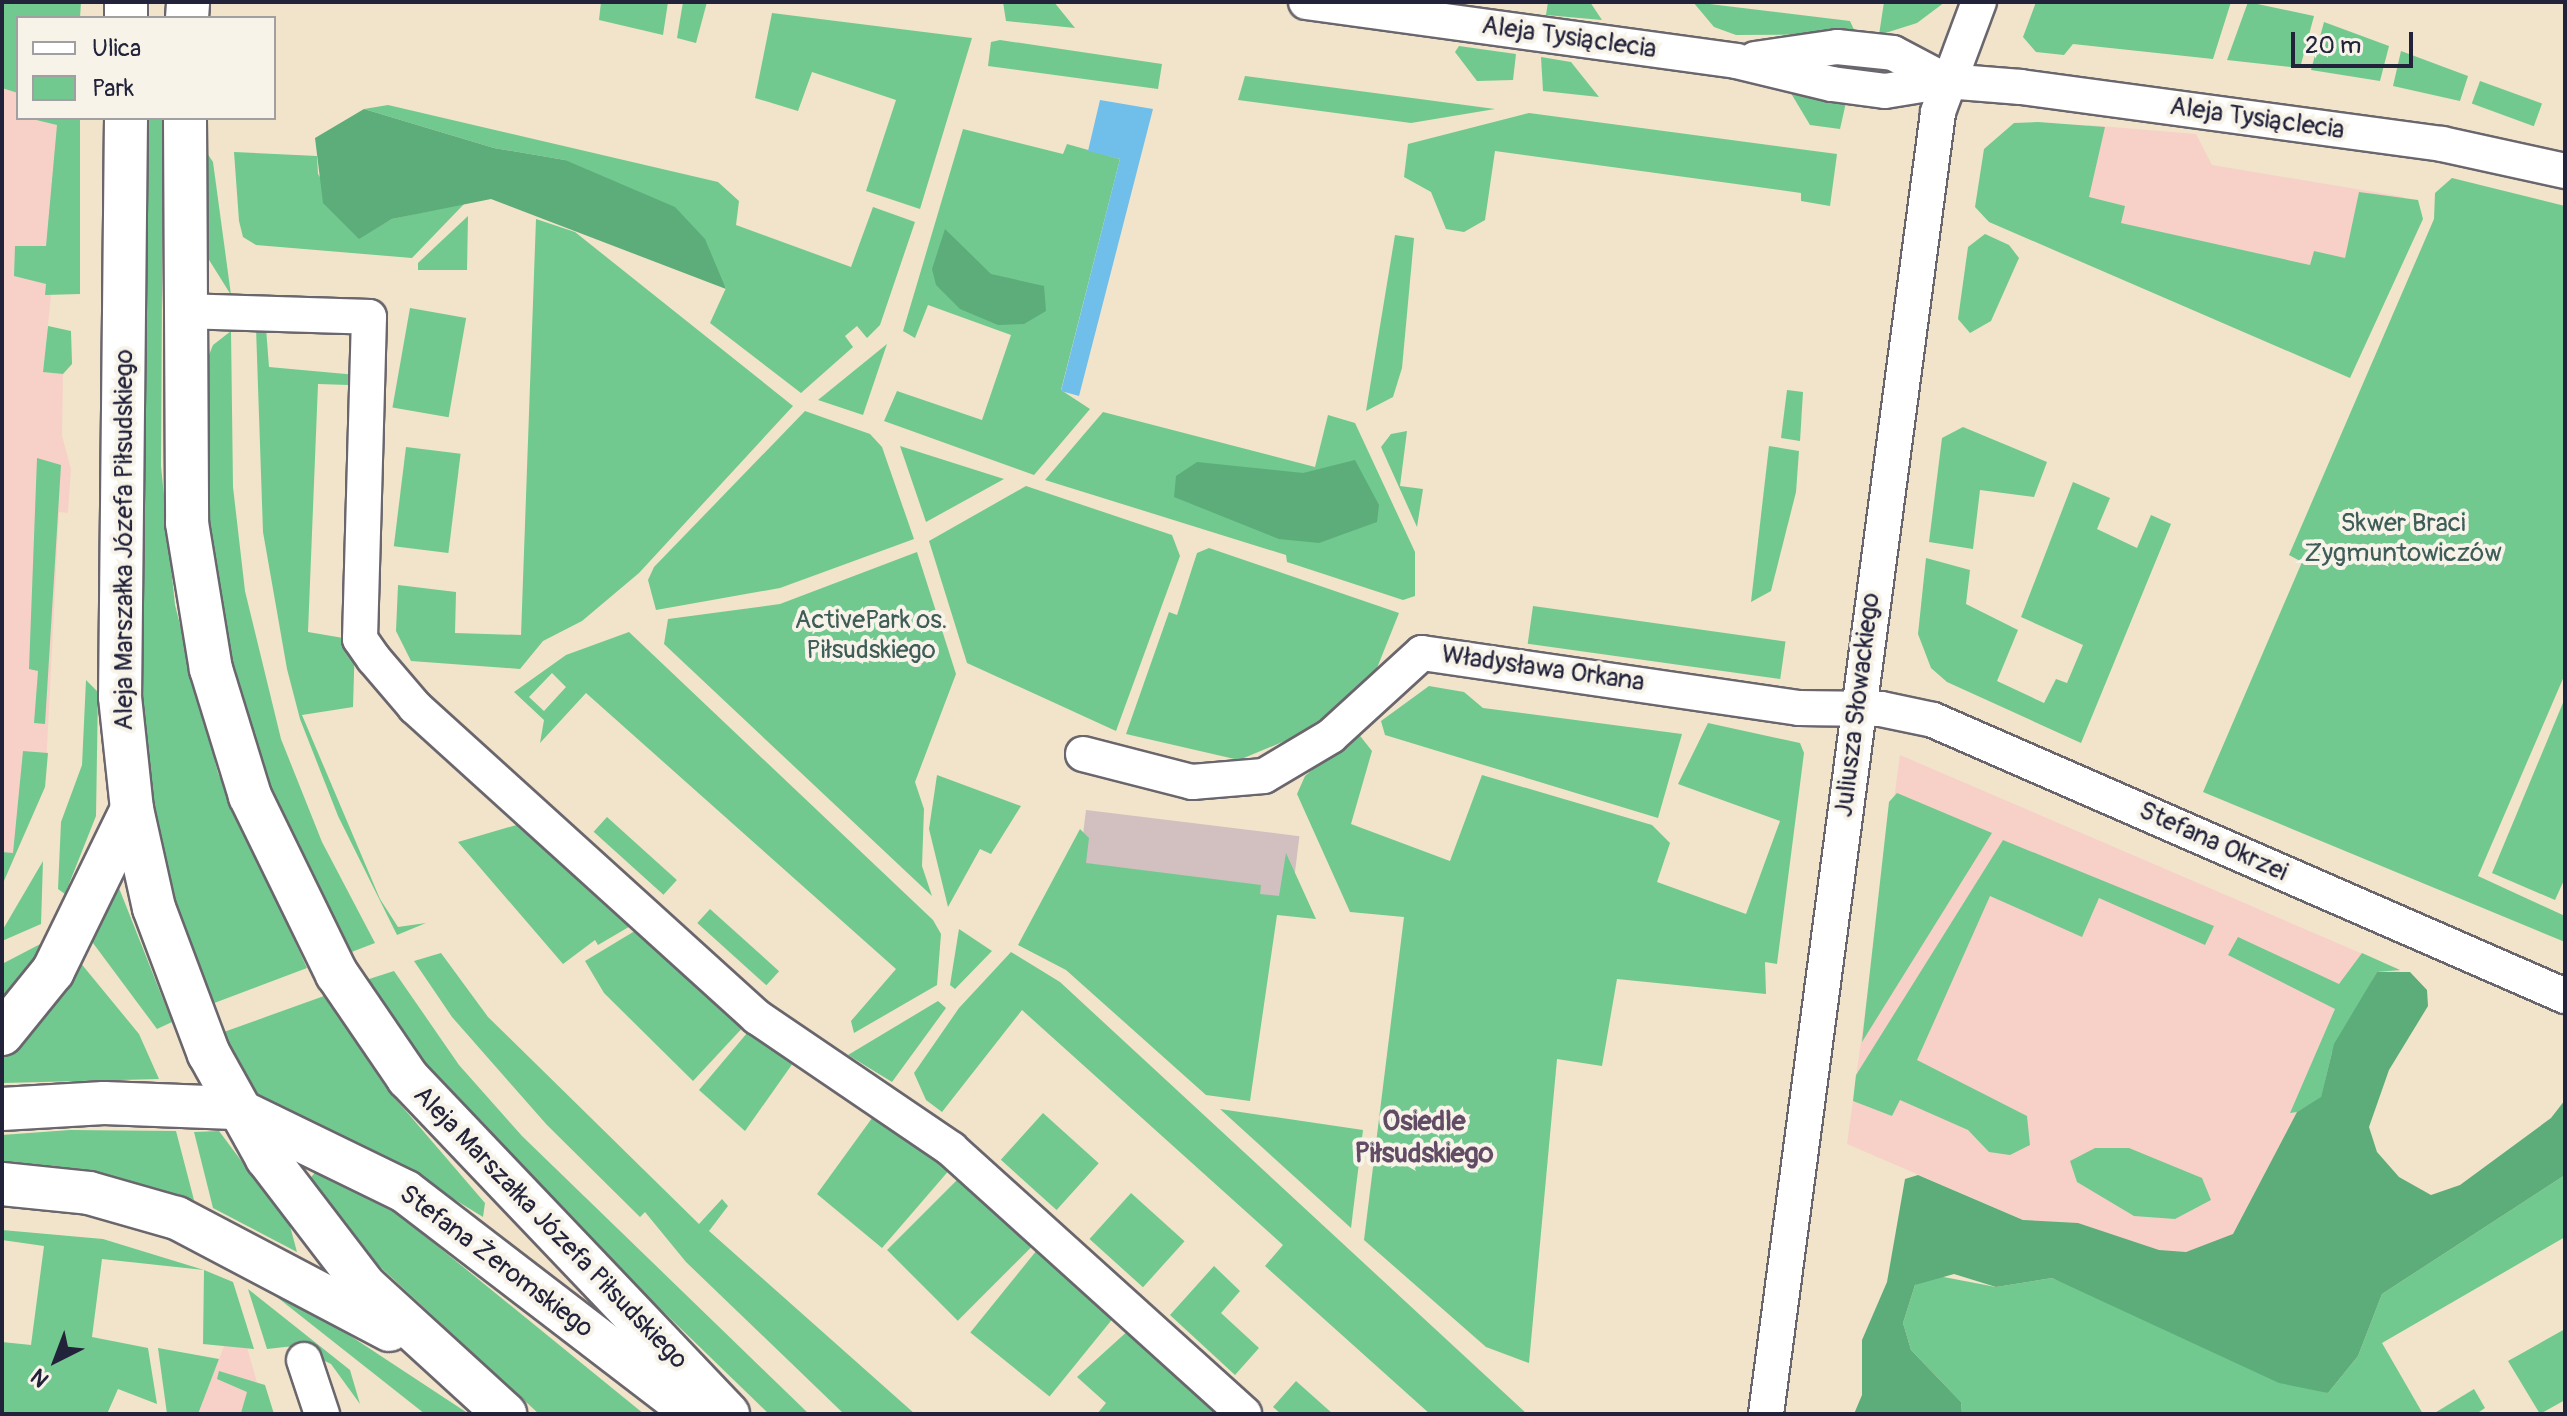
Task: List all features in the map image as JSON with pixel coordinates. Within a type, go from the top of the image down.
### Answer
[{"type":"street","name":"Aleja Tysiąclecia","points":[[1306,2],[1736,61],[1837,47],[1893,53],[1946,81],[2442,144],[2565,171]]},
{"type":"street","name":"Juliusza Słowackiego","points":[[1766,1414],[1856,711],[1946,81],[1979,2]]},
{"type":"street","name":"Aleja Marszałka Józefa Piłsudskiego","points":[[126,120],[120,664],[132,809],[173,963],[234,1108],[332,1248],[447,1364],[505,1414]]},
{"type":"street","name":"Aleja Marszałka Józefa Piłsudskiego","points":[[185,120],[184,484],[202,625],[234,752],[295,897],[337,974],[429,1104],[728,1414]]},
{"type":"street","points":[[183,311],[369,317],[360,639],[374,659],[415,707],[757,1017],[951,1149],[1244,1414]]},
{"type":"street","name":"Władysława Orkana","points":[[1083,754],[1192,782],[1264,776],[1331,736],[1422,653],[1856,711]]},
{"type":"street","name":"Stefana Okrzei","points":[[1856,711],[1933,720],[2565,996]]},
{"type":"street","points":[[2,1034],[53,971],[132,809]]},
{"type":"street","name":"Stefana Żeromskiego","points":[[2,1109],[234,1108],[406,1192],[695,1414]]},
{"type":"street","points":[[2,1184],[120,1200],[207,1230],[447,1364]]},
{"type":"street","points":[[304,1360],[322,1414]]},
{"type":"shaded area","points":[[2,82],[16,86],[16,120],[70,120],[43,371],[63,374],[62,436],[71,469],[68,513],[59,512],[45,787],[2,886]]},
{"type":"shaded area","points":[[2088,125],[2196,134],[2212,165],[2404,197],[2379,307],[2063,233]]},
{"type":"shaded area","points":[[1900,755],[2400,970],[2249,1317],[1847,1144]]},
{"type":"shaded area","points":[[1086,810],[1299,836],[1291,906],[1077,879]]},
{"type":"shaded area","points":[[237,1312],[266,1414],[198,1414],[219,1359]]},
{"type":"green space","points":[[2,2],[81,2],[80,16],[16,16],[16,92],[2,88]]},
{"type":"green space","points":[[601,2],[668,2],[663,35],[599,20]]},
{"type":"green space","points":[[683,2],[707,2],[696,43],[677,38]]},
{"type":"green space","points":[[1003,2],[1054,2],[1075,28],[1006,21]]},
{"type":"green space","points":[[1548,2],[1590,2],[1602,20],[1546,15]]},
{"type":"green space","points":[[1693,2],[1850,21],[1856,34],[1736,35],[1714,27]]},
{"type":"green space","points":[[1884,2],[1945,2],[1917,23],[1879,35]]},
{"type":"green space","points":[[2036,2],[2231,2],[2213,59],[2073,44],[2064,55],[2036,52],[2023,37]]},
{"type":"green space","points":[[2248,2],[2314,16],[2300,68],[2227,60]]},
{"type":"green space","points":[[772,13],[972,38],[920,209],[866,191],[896,100],[812,72],[798,111],[755,98]]},
{"type":"green space","points":[[2324,22],[2389,46],[2380,81],[2311,70]]},
{"type":"green space","points":[[1000,40],[1162,64],[1158,89],[988,66],[991,42]]},
{"type":"green space","points":[[1459,46],[1516,54],[1513,80],[1477,81],[1455,52]]},
{"type":"green space","points":[[2401,51],[2468,76],[2460,101],[2393,86]]},
{"type":"green space","points":[[1541,57],[1571,62],[1599,97],[1543,91]]},
{"type":"green space","points":[[1245,76],[1495,109],[1411,123],[1238,100]]},
{"type":"green space","points":[[2480,81],[2542,104],[2534,126],[2472,104]]},
{"type":"green space","points":[[1789,90],[1847,98],[1840,129],[1810,125]]},
{"type":"green space","points":[[388,105],[718,182],[739,201],[736,225],[851,267],[873,207],[915,222],[880,325],[867,338],[857,326],[845,336],[853,347],[801,393],[710,323],[726,288],[565,160],[494,148],[364,109]]},
{"type":"green space","points":[[364,109],[494,148],[565,160],[675,207],[705,239],[726,289],[491,199],[392,219],[359,239],[323,203],[315,138]]},
{"type":"green space","points":[[1529,113],[1837,154],[1830,206],[1801,201],[1801,193],[1495,151],[1485,220],[1464,232],[1446,229],[1431,192],[1404,177],[1408,144]]},
{"type":"green space","points":[[36,120],[80,120],[80,294],[45,295],[46,284],[14,276],[15,246],[46,246],[57,125]]},
{"type":"green space","points":[[148,120],[163,120],[161,466],[175,605],[218,773],[307,968],[209,1005],[156,851],[141,698]]},
{"type":"green space","points":[[2014,123],[2105,127],[2089,197],[2125,206],[2121,223],[2310,265],[2314,251],[2345,258],[2359,192],[2418,200],[2423,219],[2350,378],[1989,222],[1975,207],[1984,149]]},
{"type":"green space","points":[[963,129],[1063,154],[1067,144],[1120,159],[1061,390],[1090,409],[1034,475],[884,421],[897,391],[982,420],[1011,335],[928,305],[915,338],[903,331]]},
{"type":"green space","points":[[205,150],[213,162],[231,295],[206,255]]},
{"type":"green space","points":[[234,152],[317,156],[318,174],[359,238],[392,219],[465,203],[412,258],[256,245],[243,237],[239,221]]},
{"type":"green space","name":"Skwer Braci Zygmuntowiczów","points":[[2452,178],[2565,206],[2565,674],[2478,876],[2565,916],[2565,942],[2203,792],[2302,562],[2289,555],[2434,219],[2435,193]]},
{"type":"green space","points":[[468,216],[467,270],[418,270],[418,263]]},
{"type":"green space","points":[[536,219],[575,232],[793,406],[639,573],[582,621],[543,641],[520,669],[411,661],[396,631],[398,585],[456,592],[455,633],[521,635]]},
{"type":"green space","points":[[945,229],[991,274],[1044,286],[1046,311],[1024,324],[998,325],[960,309],[936,285],[932,269]]},
{"type":"green space","points":[[1985,234],[2009,245],[2019,258],[1991,321],[1970,333],[1958,319],[1968,247]]},
{"type":"green space","points":[[1395,235],[1414,238],[1402,368],[1393,397],[1366,411]]},
{"type":"green space","points":[[410,308],[466,318],[449,417],[392,407]]},
{"type":"green space","points":[[48,326],[71,331],[72,364],[63,374],[43,372]]},
{"type":"green space","points":[[256,328],[266,328],[269,367],[357,375],[349,385],[318,384],[308,632],[355,640],[353,707],[302,715],[380,899],[398,927],[426,923],[397,935],[338,816],[300,719],[287,669],[263,532]]},
{"type":"green space","points":[[231,331],[233,487],[245,591],[281,739],[322,842],[375,943],[349,953],[271,794],[232,669],[206,495],[204,367],[213,345]]},
{"type":"green space","points":[[887,344],[863,415],[818,400]]},
{"type":"green space","points":[[1787,390],[1803,392],[1800,441],[1781,438]]},
{"type":"green space","points":[[805,411],[870,434],[882,447],[914,539],[780,588],[656,610],[648,580],[654,567]]},
{"type":"green space","points":[[1103,412],[1315,467],[1328,415],[1355,423],[1415,552],[1415,596],[1403,600],[1287,562],[1286,555],[1045,480]]},
{"type":"green space","points":[[1963,427],[2047,462],[2034,497],[1980,490],[1973,549],[1929,542],[1942,438]]},
{"type":"green space","points":[[1407,431],[1400,486],[1423,489],[1417,527],[1381,447],[1391,434]]},
{"type":"green space","points":[[900,446],[1004,479],[926,522]]},
{"type":"green space","points":[[1769,446],[1799,451],[1796,492],[1771,591],[1751,602]]},
{"type":"green space","points":[[406,447],[461,454],[448,553],[394,546]]},
{"type":"green space","points":[[37,458],[61,465],[45,724],[34,723],[38,671],[29,669]]},
{"type":"green space","points":[[1355,460],[1379,505],[1377,522],[1319,543],[1279,539],[1174,497],[1176,476],[1197,462],[1303,473]]},
{"type":"green space","points":[[2073,482],[2110,498],[2097,529],[2137,548],[2151,515],[2171,524],[2081,743],[1947,682],[1931,668],[1918,634],[1926,558],[1970,570],[1966,604],[2018,630],[1997,681],[2044,703],[2056,679],[2067,683],[2083,645],[2021,617]]},
{"type":"green space","points":[[1026,486],[1172,535],[1180,556],[1116,731],[967,663],[929,541]]},
{"type":"green space","points":[[1209,548],[1399,613],[1377,668],[1348,701],[1292,738],[1239,760],[1126,734],[1169,612],[1177,615],[1197,553]]},
{"type":"green space","name":"ActivePark os. Piłsudskiego","points":[[917,552],[956,674],[915,782],[924,809],[922,866],[932,896],[664,644],[668,619],[780,604]]},
{"type":"green space","points":[[1533,606],[1786,641],[1780,679],[1528,644]]},
{"type":"green space","points":[[629,632],[933,920],[941,934],[937,985],[854,1033],[851,1021],[896,969],[586,693],[540,743],[544,720],[514,692],[566,655]],"holes":[[[552,673],[566,687],[544,711],[529,697]]]},
{"type":"green space","points":[[86,680],[98,692],[96,816],[65,894],[58,889],[61,822],[82,765]]},
{"type":"green space","points":[[1429,686],[1464,692],[1483,708],[1682,734],[1658,818],[1385,735],[1381,721]]},
{"type":"green space","points":[[2565,698],[2565,878],[2555,900],[2492,873]]},
{"type":"green space","points":[[1708,723],[1800,743],[1804,753],[1777,964],[1765,962],[1766,994],[1617,979],[1602,1066],[1557,1059],[1529,1363],[1486,1347],[1364,1240],[1404,917],[1350,912],[1297,794],[1305,776],[1357,732],[1372,751],[1351,824],[1450,861],[1482,775],[1652,825],[1670,843],[1657,882],[1746,914],[1780,821],[1678,784]]},
{"type":"green space","points":[[23,751],[48,753],[45,787],[3,883],[2,852],[13,853]]},
{"type":"green space","points":[[937,775],[1021,806],[991,854],[980,849],[948,907],[929,829]]},
{"type":"green space","points":[[1897,793],[1992,833],[1862,1042],[1889,802]]},
{"type":"green space","points":[[607,817],[677,880],[663,895],[594,832]]},
{"type":"green space","points":[[530,821],[639,921],[598,945],[595,940],[563,964],[458,842]]},
{"type":"green space","points":[[1080,829],[1089,838],[1086,863],[1261,885],[1260,894],[1279,896],[1286,853],[1316,919],[1277,915],[1250,1101],[1206,1095],[1066,970],[1018,945]]},
{"type":"green space","points":[[2003,840],[2214,926],[2205,945],[2099,898],[2082,937],[1990,896],[1917,1060],[2027,1116],[2030,1145],[2010,1155],[1989,1152],[1968,1130],[1900,1100],[1892,1116],[1853,1101],[1856,1075]]},
{"type":"green space","points":[[43,861],[41,924],[2,941],[2,931]]},
{"type":"green space","points":[[117,883],[172,1022],[157,1029],[90,939]]},
{"type":"green space","points":[[710,909],[779,971],[766,985],[697,923]]},
{"type":"green space","points":[[643,926],[747,1023],[693,1081],[604,993],[585,961]]},
{"type":"green space","points":[[959,929],[992,951],[955,989],[950,985]]},
{"type":"green space","points":[[2238,937],[2339,984],[2362,953],[2400,970],[2377,972],[2332,1052],[2321,1098],[2297,1112],[2290,1113],[2335,1009],[2228,955]]},
{"type":"green space","points":[[48,940],[31,970],[2,1008],[2,964]]},
{"type":"green space","points":[[1011,952],[1060,982],[1527,1414],[1430,1414],[1265,1266],[1283,1245],[1022,1010],[942,1112],[926,1100],[914,1073],[959,1008]]},
{"type":"green space","points":[[441,953],[488,1017],[699,1224],[722,1199],[728,1206],[709,1231],[915,1414],[844,1414],[686,1262],[645,1212],[640,1217],[547,1125],[452,1017],[414,961]]},
{"type":"green space","points":[[79,961],[139,1034],[159,1079],[2,1083],[2,1058],[48,1013]]},
{"type":"green space","points":[[394,971],[459,1065],[522,1136],[809,1414],[769,1414],[544,1196],[437,1081],[366,980]]},
{"type":"green space","points":[[2377,972],[2410,972],[2427,990],[2428,1006],[2389,1070],[2369,1127],[2377,1152],[2399,1177],[2431,1195],[2460,1185],[2551,1118],[2565,1100],[2565,1175],[2382,1294],[2358,1356],[2328,1393],[2279,1383],[2052,1278],[1996,1287],[1954,1274],[1915,1285],[1903,1323],[1911,1350],[1961,1402],[1962,1414],[1854,1414],[1862,1395],[1862,1340],[1887,1282],[1905,1179],[1918,1175],[2023,1220],[2078,1223],[2159,1250],[2186,1252],[2233,1234],[2297,1112],[2321,1097],[2334,1044]]},
{"type":"green space","points":[[324,996],[387,1089],[485,1203],[483,1217],[379,1153],[254,1097],[221,1033]]},
{"type":"green space","points":[[938,1001],[946,1008],[892,1082],[848,1055]]},
{"type":"green space","points":[[753,1026],[793,1063],[745,1131],[699,1090]]},
{"type":"green space","points":[[1220,1109],[1363,1130],[1351,1228]]},
{"type":"green space","points":[[1043,1113],[1099,1163],[1057,1210],[1001,1160]]},
{"type":"green space","points":[[875,1114],[951,1168],[882,1248],[817,1194]]},
{"type":"green space","points":[[70,1130],[176,1131],[194,1200],[81,1169],[2,1162],[2,1135]]},
{"type":"green space","points":[[219,1131],[290,1226],[297,1252],[213,1208],[194,1132]]},
{"type":"green space","points":[[2095,1148],[2129,1148],[2202,1178],[2211,1200],[2175,1219],[2134,1216],[2077,1182],[2070,1161]]},
{"type":"green space","points":[[316,1171],[392,1209],[644,1414],[539,1414],[337,1227],[309,1180]]},
{"type":"green space","points":[[962,1175],[1033,1246],[958,1321],[887,1250]]},
{"type":"green space","points":[[2565,1175],[2565,1237],[2382,1343],[2423,1414],[1962,1414],[1961,1402],[1911,1350],[1903,1323],[1915,1285],[1933,1275],[1996,1287],[2052,1278],[2328,1393],[2358,1356],[2382,1294]]},
{"type":"green space","points":[[1131,1193],[1185,1241],[1143,1287],[1090,1239]]},
{"type":"green space","points":[[2,1230],[103,1239],[204,1270],[102,1259],[92,1337],[148,1348],[157,1404],[118,1389],[107,1414],[2,1414],[2,1342],[31,1345],[44,1246],[2,1240]]},
{"type":"green space","points":[[1037,1250],[1116,1314],[1050,1397],[970,1332]]},
{"type":"green space","points":[[1214,1266],[1240,1291],[1221,1313],[1259,1348],[1235,1375],[1170,1315]]},
{"type":"green space","points":[[204,1270],[233,1282],[254,1349],[203,1344]]},
{"type":"green space","points":[[249,1275],[308,1308],[469,1414],[425,1414]]},
{"type":"green space","points":[[248,1289],[350,1370],[360,1404],[331,1364],[294,1346],[267,1349]]},
{"type":"green space","points":[[1131,1328],[1216,1409],[1215,1414],[1097,1414],[1106,1403],[1077,1377]]},
{"type":"green space","points":[[2565,1329],[2565,1400],[2540,1414],[2508,1361]]},
{"type":"green space","points":[[158,1348],[219,1359],[198,1414],[167,1414]]},
{"type":"green space","points":[[219,1371],[265,1385],[274,1414],[241,1413],[247,1392],[217,1379]]},
{"type":"green space","points":[[1296,1381],[1333,1414],[1281,1414],[1273,1407]]},
{"type":"green space","points":[[2474,1389],[2485,1408],[2476,1414],[2433,1414]]},
{"type":"water","points":[[1100,100],[1153,109],[1079,396],[1061,391],[1120,159],[1088,151]]},
{"type":"district","name":"Osiedle Piłsudskiego","points":[[1424,1138]]}]
